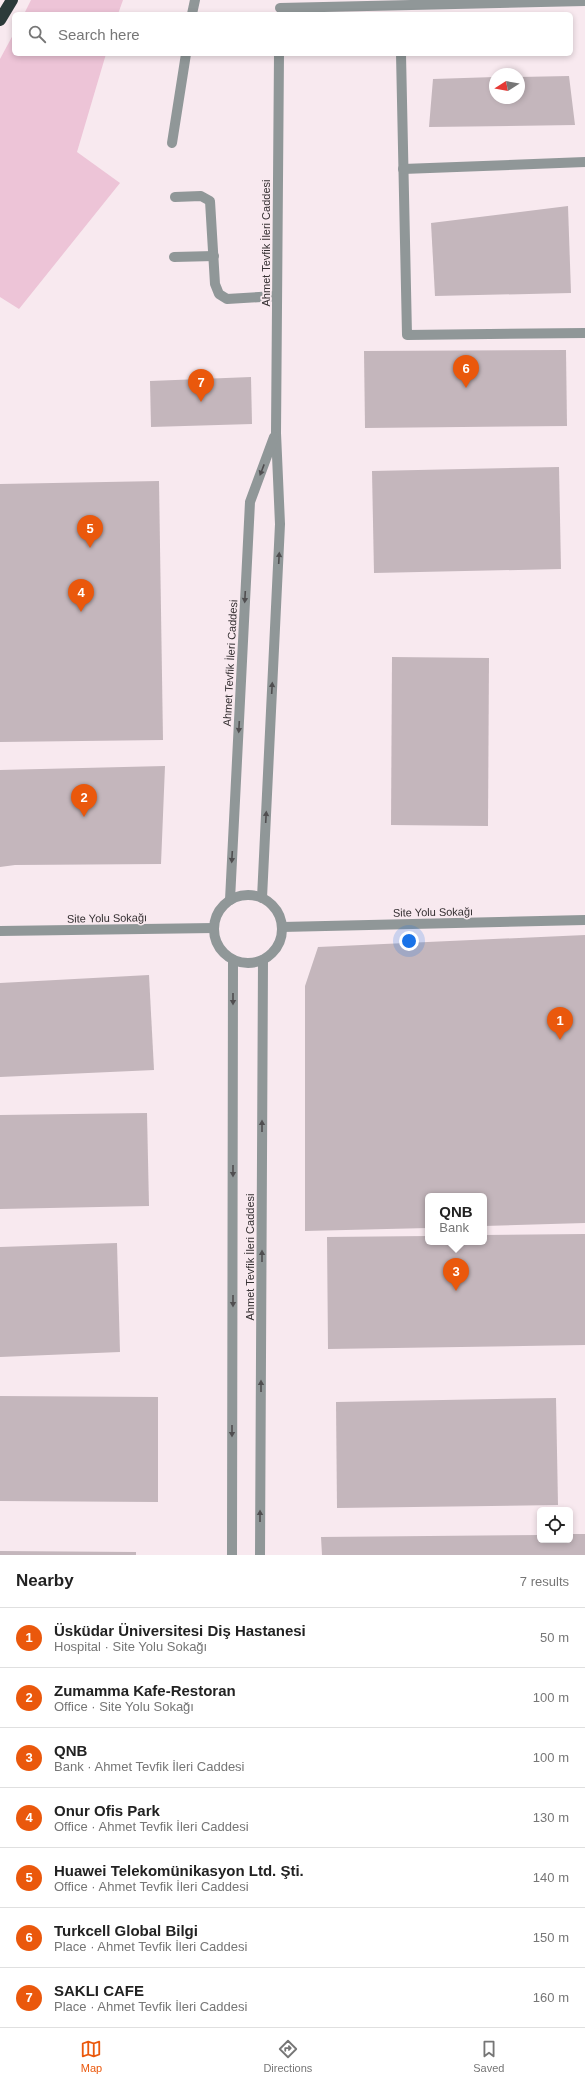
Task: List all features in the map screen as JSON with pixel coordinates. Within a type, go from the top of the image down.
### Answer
[{"type":"highway","points":[[0,20],[12,0]]},
{"type":"street","points":[[192,12],[195,0]]},
{"type":"street","points":[[280,7],[401,10],[585,1]]},
{"type":"street","points":[[172,144],[186,56]]},
{"type":"street","name":"Ahmet Tevfik İleri Caddesi","points":[[262,898],[280,524],[276,433],[279,56]]},
{"type":"street","points":[[401,56],[407,335],[585,333]]},
{"type":"street","points":[[404,169],[585,162]]},
{"type":"street","points":[[175,197],[201,196],[210,201],[216,290],[223,297],[227,299],[277,296]]},
{"type":"street","points":[[174,257],[214,256]]},
{"type":"street","name":"Ahmet Tevfik İleri Caddesi","points":[[230,900],[250,502],[276,433]]},
{"type":"street","points":[[252,895],[262,898],[276,910],[282,927],[277,946],[271,954],[263,960],[253,963],[243,963],[233,960],[225,955],[218,947],[214,928],[216,917],[222,907],[230,900],[241,896],[252,895]]},
{"type":"street","name":"Site Yolu Sokağı","points":[[282,927],[585,920]]},
{"type":"street","name":"Site Yolu Sokağı","points":[[0,931],[214,928]]},
{"type":"street","name":"Ahmet Tevfik İleri Caddesi","points":[[232,1555],[233,960]]},
{"type":"street","name":"Ahmet Tevfik İleri Caddesi","points":[[260,1555],[263,960]]},
{"type":"shaded area","points":[[31,0],[123,0],[119,12],[25,12]]},
{"type":"shaded area","points":[[12,37],[12,56],[105,56],[77,152],[120,183],[19,309],[0,297],[0,59]]},
{"type":"building","points":[[569,76],[575,125],[429,127],[433,79],[489,77],[489,104],[525,104],[525,77]]},
{"type":"building","points":[[568,206],[571,293],[435,296],[431,223]]},
{"type":"building","points":[[566,350],[567,426],[365,428],[364,351]]},
{"type":"building","points":[[251,377],[252,424],[151,427],[150,381]]},
{"type":"building","points":[[559,467],[561,569],[374,573],[372,471]]},
{"type":"building","points":[[159,481],[163,740],[0,742],[0,484]]},
{"type":"building","points":[[392,657],[489,658],[488,826],[391,825]]},
{"type":"building","points":[[165,766],[161,864],[15,865],[0,867],[0,770]]},
{"type":"building","points":[[585,935],[585,1223],[487,1226],[487,1193],[425,1193],[425,1228],[305,1231],[305,986],[318,947]]},
{"type":"building","points":[[149,975],[154,1070],[0,1077],[0,983]]},
{"type":"building","points":[[147,1113],[149,1206],[0,1209],[0,1115]]},
{"type":"building","points":[[585,1234],[585,1345],[328,1349],[327,1237],[425,1236],[425,1245],[487,1245],[487,1235]]},
{"type":"building","points":[[117,1243],[120,1352],[0,1357],[0,1247]]},
{"type":"building","points":[[0,1396],[158,1397],[158,1502],[0,1501]]},
{"type":"building","points":[[556,1398],[558,1505],[337,1508],[336,1402]]},
{"type":"building","points":[[573,1534],[585,1534],[585,1555],[322,1555],[321,1537],[537,1535],[537,1543],[573,1543]]},
{"type":"building","points":[[0,1551],[136,1552],[136,1555],[0,1555]]},
{"type":"place","name":"Turkcell Global Bilgi","points":[[466,388]]},
{"type":"place","name":"SAKLI CAFE","points":[[201,402]]},
{"type":"place","name":"Huawei Telekomünikasyon Ltd. Şti.","points":[[90,548]]},
{"type":"place","name":"Onur Ofis Park","points":[[81,612]]},
{"type":"place","name":"Zumamma Kafe-Restoran","points":[[84,817]]},
{"type":"place","name":"Üsküdar Üniversitesi Diş Hastanesi","points":[[560,1040]]},
{"type":"place","name":"QNB","points":[[456,1291]]}]
